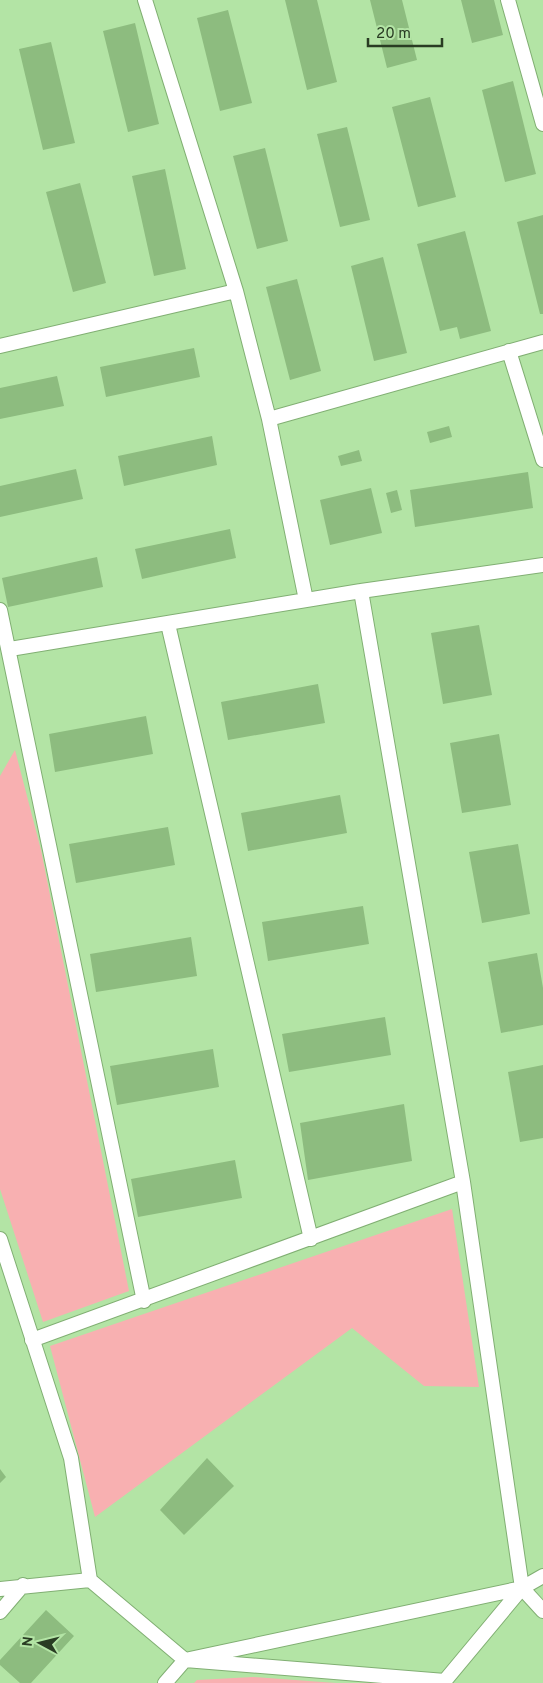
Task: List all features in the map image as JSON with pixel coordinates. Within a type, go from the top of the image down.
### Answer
[{"type":"lane","points":[[145,0],[236,291],[270,419],[306,600]]},
{"type":"lane","points":[[508,0],[543,124]]},
{"type":"lane","points":[[0,346],[236,291]]},
{"type":"lane","points":[[270,419],[543,342]]},
{"type":"lane","points":[[509,352],[543,460]]},
{"type":"lane","points":[[10,649],[361,591],[543,565]]},
{"type":"lane","points":[[361,591],[464,1182],[522,1588],[543,1611]]},
{"type":"lane","points":[[0,610],[2,629],[10,649],[144,1301]]},
{"type":"lane","points":[[168,624],[311,1239]]},
{"type":"lane","points":[[32,1340],[144,1301],[464,1182]]},
{"type":"lane","points":[[0,1239],[71,1458],[90,1580],[185,1660],[444,1682],[522,1588]]},
{"type":"lane","points":[[165,1683],[185,1660],[522,1588],[543,1576]]},
{"type":"lane","points":[[0,1589],[22,1585],[90,1580]]},
{"type":"lane","points":[[0,1612],[22,1585]]},
{"type":"shaded area","points":[[15,750],[41,850],[129,1291],[43,1322],[0,1189],[0,776]]},
{"type":"shaded area","points":[[452,1209],[479,1387],[424,1386],[352,1328],[95,1517],[50,1346]]},
{"type":"shaded area","points":[[253,1677],[336,1683],[194,1683],[197,1680]]},
{"type":"building","points":[[285,0],[317,0],[337,82],[307,90]]},
{"type":"building","points":[[370,0],[402,0],[417,60],[387,68]]},
{"type":"building","points":[[461,0],[494,0],[503,35],[472,43]]},
{"type":"building","points":[[228,10],[252,103],[220,111],[197,18]]},
{"type":"building","points":[[135,23],[159,124],[128,132],[103,31]]},
{"type":"building","points":[[51,42],[75,143],[43,150],[19,49]]},
{"type":"building","points":[[513,81],[536,174],[505,182],[482,90]]},
{"type":"building","points":[[430,97],[456,197],[418,207],[392,107]]},
{"type":"building","points":[[347,127],[370,220],[340,227],[317,134]]},
{"type":"building","points":[[265,148],[288,241],[257,249],[233,156]]},
{"type":"building","points":[[165,169],[186,269],[154,276],[132,176]]},
{"type":"building","points":[[80,183],[106,283],[73,292],[46,192]]},
{"type":"building","points":[[543,215],[543,314],[540,314],[517,222]]},
{"type":"building","points":[[465,231],[491,331],[460,339],[457,327],[440,331],[417,244]]},
{"type":"building","points":[[383,257],[407,353],[374,361],[351,266]]},
{"type":"building","points":[[297,279],[321,371],[290,380],[266,287]]},
{"type":"building","points":[[194,348],[200,377],[106,397],[100,367]]},
{"type":"building","points":[[57,376],[64,406],[0,419],[0,388]]},
{"type":"building","points":[[449,426],[452,437],[430,443],[427,432]]},
{"type":"building","points":[[212,436],[217,465],[124,486],[118,456]]},
{"type":"building","points":[[359,450],[362,461],[341,466],[338,456]]},
{"type":"building","points":[[76,469],[83,499],[0,517],[0,486]]},
{"type":"building","points":[[528,472],[533,508],[415,527],[410,490]]},
{"type":"building","points":[[371,488],[382,533],[330,545],[320,500]]},
{"type":"building","points":[[397,490],[402,510],[391,513],[386,493]]},
{"type":"building","points":[[230,529],[236,558],[142,579],[135,549]]},
{"type":"building","points":[[97,557],[103,587],[8,607],[2,578]]},
{"type":"building","points":[[479,625],[492,695],[443,704],[431,633]]},
{"type":"building","points":[[318,684],[325,723],[228,740],[221,702]]},
{"type":"building","points":[[146,716],[153,754],[55,772],[49,734]]},
{"type":"building","points":[[499,734],[511,805],[462,813],[450,743]]},
{"type":"building","points":[[340,795],[347,833],[248,851],[241,813]]},
{"type":"building","points":[[168,827],[175,865],[76,883],[69,844]]},
{"type":"building","points":[[518,844],[530,914],[482,923],[469,852]]},
{"type":"building","points":[[363,906],[369,944],[268,961],[262,922]]},
{"type":"building","points":[[191,937],[197,976],[96,992],[90,954]]},
{"type":"building","points":[[537,953],[543,988],[543,1025],[501,1033],[488,962]]},
{"type":"building","points":[[385,1017],[391,1055],[289,1072],[282,1034]]},
{"type":"building","points":[[213,1049],[219,1087],[117,1105],[110,1066]]},
{"type":"building","points":[[543,1065],[543,1138],[520,1142],[508,1072]]},
{"type":"building","points":[[404,1104],[412,1161],[308,1180],[300,1123]]},
{"type":"building","points":[[235,1160],[242,1198],[138,1217],[131,1179]]},
{"type":"building","points":[[207,1458],[234,1486],[184,1535],[160,1510]]},
{"type":"building","points":[[0,1469],[6,1477],[0,1483]]},
{"type":"building","points":[[46,1610],[74,1636],[31,1683],[20,1683],[0,1665],[0,1660]]}]
